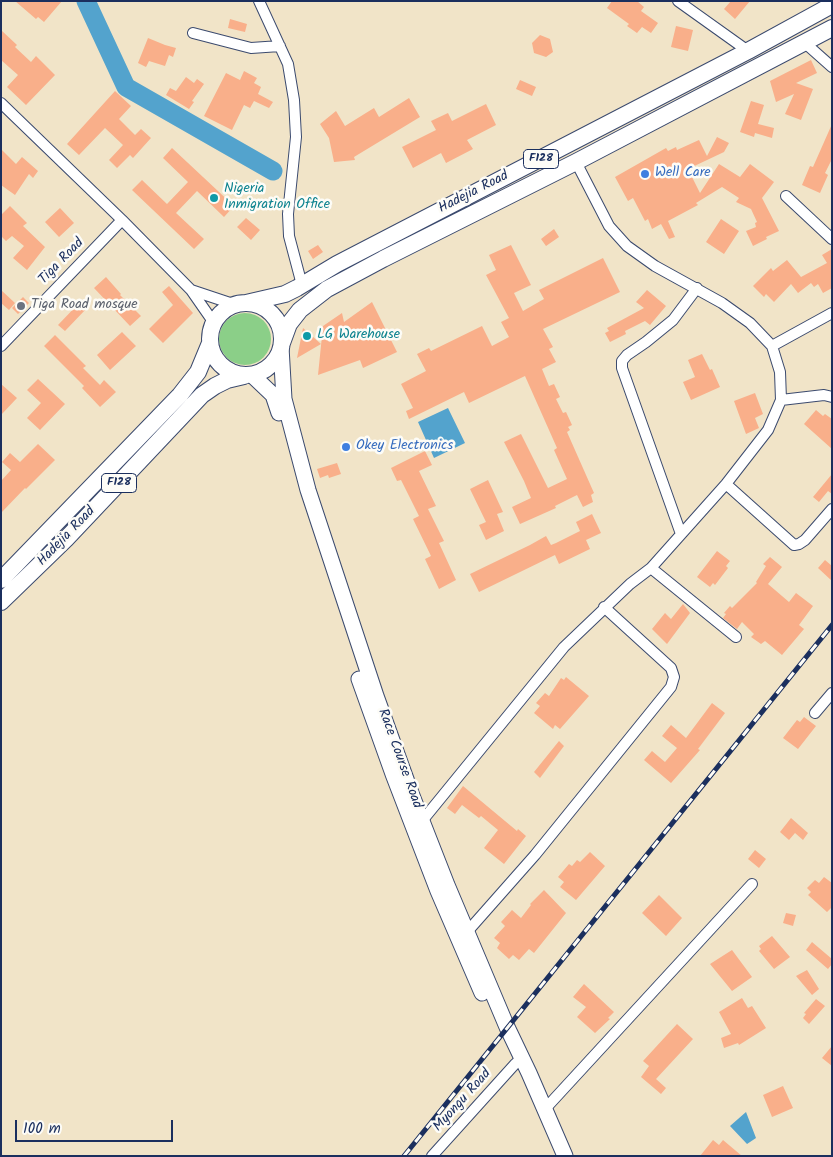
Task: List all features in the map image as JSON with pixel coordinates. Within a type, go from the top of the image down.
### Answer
[{"type":"main road","name":"Hadejia Road","points":[[241,304],[285,294],[337,264],[748,51],[832,5]]},
{"type":"main road","name":"Hadejia Road","points":[[281,345],[290,324],[300,310],[327,289],[576,162],[832,28]]},
{"type":"main road","points":[[241,304],[258,305],[268,311],[276,320],[281,331],[281,345]]},
{"type":"main road","name":"F128","points":[[210,343],[210,332],[220,315],[227,309],[241,304]]},
{"type":"main road","name":"Hadejia Road","points":[[1,580],[180,395],[198,372],[210,343]]},
{"type":"main road","points":[[210,343],[213,355],[221,366],[232,373],[248,375]]},
{"type":"main road","name":"F128","points":[[248,375],[264,371],[272,365],[278,357],[281,345]]},
{"type":"main road","name":"Hadejia Road","points":[[1,602],[66,539],[202,395],[221,383],[248,375]]},
{"type":"street","points":[[259,1],[288,64],[294,100],[296,137],[288,214],[293,253],[302,285]]},
{"type":"street","points":[[682,2],[748,51]]},
{"type":"street","points":[[193,33],[251,48],[280,46]]},
{"type":"street","points":[[805,43],[832,67]]},
{"type":"street","points":[[1,104],[122,220],[191,290],[214,323]]},
{"type":"street","points":[[422,821],[564,647],[630,584],[651,568],[726,484],[768,430],[781,400],[780,372],[772,346],[750,323],[722,303],[655,266],[627,246],[609,226],[576,162]]},
{"type":"street","points":[[786,196],[832,239]]},
{"type":"street","name":"Tiga Road","points":[[1,346],[122,220]]},
{"type":"street","points":[[681,534],[622,368],[622,360],[626,354],[646,342],[673,320],[696,288]]},
{"type":"street","points":[[191,290],[241,304]]},
{"type":"street","points":[[772,346],[832,313]]},
{"type":"street","name":"Race Course Road","points":[[281,345],[284,399],[312,506],[376,696],[422,821],[507,1027],[518,1061],[555,1156]]},
{"type":"street","name":"Race Course Road","points":[[248,375],[273,395],[276,403],[332,595],[371,715],[438,891],[462,949],[518,1061],[545,1109],[564,1156]]},
{"type":"street","points":[[781,400],[832,397]]},
{"type":"street","points":[[726,484],[794,545],[804,540],[832,509]]},
{"type":"street","points":[[651,568],[736,637]]},
{"type":"street","points":[[467,932],[534,855],[671,688],[674,677],[671,668],[604,608]]},
{"type":"street","points":[[815,713],[832,693]]},
{"type":"street","points":[[545,1109],[752,884]]},
{"type":"street","name":"Myongu Road","points":[[432,1156],[518,1061]]},
{"type":"green space","points":[[245,313],[259,317],[267,325],[271,339],[267,353],[259,361],[245,365],[231,361],[223,353],[219,339],[223,325],[231,317]]},
{"type":"water","points":[[448,408],[465,443],[434,458],[418,422]]},
{"type":"water","points":[[746,1112],[756,1138],[747,1144],[730,1126]]},
{"type":"building","points":[[15,1],[62,1],[44,22],[38,17],[36,19]]},
{"type":"building","points":[[612,1],[637,1],[644,7],[641,11],[658,23],[651,33],[642,27],[637,33],[627,26],[629,24],[607,8]]},
{"type":"building","points":[[731,1],[750,1],[735,19],[724,9]]},
{"type":"building","points":[[230,19],[247,24],[245,32],[228,28]]},
{"type":"building","points":[[676,26],[693,30],[688,51],[671,47]]},
{"type":"building","points":[[1,30],[31,62],[36,56],[55,75],[26,105],[7,87],[18,75],[1,60]]},
{"type":"building","points":[[540,35],[550,39],[553,52],[546,57],[534,53],[532,43]]},
{"type":"building","points":[[148,38],[176,48],[173,57],[169,55],[165,66],[149,61],[146,67],[138,63]]},
{"type":"building","points":[[811,60],[817,73],[796,83],[813,89],[801,120],[785,114],[794,94],[776,102],[770,81]]},
{"type":"building","points":[[244,71],[257,78],[254,83],[261,87],[258,94],[273,102],[269,108],[254,101],[250,108],[244,105],[232,130],[204,116],[226,73],[240,80]]},
{"type":"building","points":[[186,77],[194,83],[197,79],[204,84],[192,101],[194,102],[189,109],[166,95],[170,88],[176,91]]},
{"type":"building","points":[[520,80],[536,87],[532,96],[516,89]]},
{"type":"building","points":[[115,91],[131,106],[119,119],[135,135],[141,129],[151,138],[133,158],[130,155],[117,168],[109,160],[123,145],[105,128],[79,155],[67,144]]},
{"type":"building","points":[[409,98],[420,117],[354,157],[355,160],[334,162],[329,138],[320,124],[336,111],[345,126],[374,108],[379,117]]},
{"type":"building","points":[[751,101],[764,105],[758,124],[774,128],[772,138],[755,133],[754,137],[740,132]]},
{"type":"building","points":[[486,104],[496,125],[467,140],[473,149],[446,163],[441,153],[413,168],[402,147],[436,130],[431,121],[448,113],[452,121]]},
{"type":"building","points":[[832,124],[832,159],[825,173],[828,175],[820,193],[802,185],[810,166],[813,167]]},
{"type":"building","points":[[717,137],[729,143],[724,152],[688,169],[700,193],[719,164],[740,177],[750,164],[774,182],[762,198],[779,231],[753,246],[746,231],[756,227],[755,223],[757,222],[751,209],[736,202],[739,198],[722,187],[696,203],[698,205],[668,221],[675,237],[669,239],[661,224],[652,229],[648,219],[645,221],[633,198],[628,201],[615,177],[666,148],[668,151],[676,147],[677,150],[699,140],[707,156]]},
{"type":"building","name":"Nigeria Inmigration Office","points":[[172,148],[234,206],[224,217],[197,191],[176,213],[204,239],[194,249],[132,190],[142,180],[167,204],[188,182],[163,158]]},
{"type":"building","points":[[1,149],[16,164],[22,157],[38,171],[33,178],[29,174],[15,195],[1,185]]},
{"type":"building","points":[[10,206],[27,223],[23,226],[45,247],[27,270],[13,258],[24,246],[12,236],[6,241],[1,236],[1,215]]},
{"type":"building","points":[[60,208],[74,223],[59,237],[45,222]]},
{"type":"building","points":[[246,218],[260,230],[251,240],[237,227]]},
{"type":"building","points":[[721,219],[739,231],[724,254],[706,242]]},
{"type":"building","points":[[554,229],[559,237],[546,246],[541,239]]},
{"type":"building","points":[[318,245],[323,252],[313,259],[308,251]]},
{"type":"building","points":[[511,245],[531,285],[514,293],[523,311],[544,299],[539,290],[603,258],[620,292],[543,329],[553,347],[549,349],[556,362],[542,369],[549,386],[554,384],[560,397],[556,399],[563,413],[566,412],[572,425],[568,427],[570,430],[567,432],[594,493],[591,495],[593,502],[583,507],[577,495],[555,506],[556,508],[520,524],[512,507],[531,498],[504,442],[521,434],[548,488],[567,479],[554,450],[557,448],[525,376],[469,403],[464,392],[409,419],[406,411],[413,408],[401,384],[426,371],[417,354],[429,348],[431,351],[482,326],[492,346],[509,337],[501,322],[509,318],[486,275],[496,270],[489,255]]},
{"type":"building","points":[[832,249],[832,288],[823,293],[818,284],[814,287],[811,283],[798,293],[791,284],[774,302],[766,294],[764,297],[753,286],[771,268],[773,271],[787,260],[801,277],[827,263],[822,255]]},
{"type":"building","points":[[106,277],[120,295],[141,316],[130,326],[94,288]]},
{"type":"building","points":[[169,286],[193,313],[163,343],[149,329],[173,305],[162,292]]},
{"type":"building","points":[[1,290],[15,303],[9,310],[1,303]]},
{"type":"building","points":[[647,290],[666,306],[650,325],[645,321],[625,331],[626,334],[610,342],[605,333],[609,331],[607,328],[644,308],[636,302]]},
{"type":"building","name":"Tiga Road mosque","points":[[23,297],[29,303],[18,314],[12,308]]},
{"type":"building","points":[[80,302],[87,308],[65,331],[58,325]]},
{"type":"building","points":[[372,302],[397,352],[363,368],[360,360],[318,375],[323,326],[342,313],[344,322]]},
{"type":"building","name":"LG Warehouse","points":[[303,328],[321,344],[297,358]]},
{"type":"building","points":[[122,332],[136,346],[110,370],[97,355]]},
{"type":"building","points":[[55,335],[86,366],[83,368],[100,385],[104,380],[116,392],[100,407],[82,388],[84,386],[44,346]]},
{"type":"building","points":[[702,354],[710,370],[712,369],[720,387],[691,400],[683,382],[695,377],[688,360]]},
{"type":"building","points":[[38,379],[65,404],[40,430],[27,418],[41,403],[27,390]]},
{"type":"building","points":[[1,384],[17,398],[1,415]]},
{"type":"building","points":[[755,393],[763,414],[755,418],[759,428],[746,434],[734,401]]},
{"type":"building","points":[[816,410],[823,416],[825,414],[832,419],[832,449],[804,424]]},
{"type":"building","points":[[38,444],[55,460],[1,513],[1,481],[11,470],[2,462],[10,453],[20,462]]},
{"type":"building","points":[[425,451],[432,465],[419,471],[436,506],[428,509],[444,541],[439,543],[456,580],[439,589],[425,559],[431,556],[413,519],[419,516],[401,480],[397,481],[391,468]]},
{"type":"building","points":[[337,463],[341,474],[329,478],[328,475],[320,478],[317,469]]},
{"type":"building","points":[[832,474],[832,494],[828,491],[819,502],[813,497]]},
{"type":"building","points":[[488,480],[503,512],[497,514],[504,531],[486,540],[479,525],[486,522],[470,489]]},
{"type":"building","points":[[592,514],[601,533],[586,540],[590,549],[559,564],[555,555],[479,592],[470,574],[546,536],[551,545],[556,543],[580,531],[576,522]]},
{"type":"building","points":[[717,551],[730,561],[726,566],[728,568],[715,585],[713,583],[710,587],[697,577]]},
{"type":"building","points":[[770,557],[782,567],[768,584],[789,602],[796,593],[813,606],[799,625],[804,629],[782,655],[765,641],[761,644],[751,637],[754,634],[742,622],[737,629],[723,618],[726,614],[724,613],[730,606],[732,608],[757,583],[766,566],[763,564]]},
{"type":"building","points":[[825,560],[832,566],[832,581],[818,568]]},
{"type":"building","points":[[683,604],[690,613],[667,644],[652,629],[665,613],[671,619]]},
{"type":"building","points":[[566,677],[589,696],[560,729],[555,725],[553,729],[534,713],[540,706],[536,703],[545,693],[549,696],[561,678],[564,680]]},
{"type":"building","points":[[712,703],[725,713],[698,749],[700,750],[671,783],[644,760],[652,751],[665,762],[677,748],[662,736],[671,725],[686,738]]},
{"type":"building","points":[[804,717],[816,726],[798,749],[783,738],[797,720],[800,722]]},
{"type":"building","points":[[559,741],[564,746],[540,778],[534,772]]},
{"type":"building","points":[[463,786],[517,831],[518,829],[526,836],[504,864],[484,848],[498,830],[481,816],[479,818],[462,805],[455,814],[447,808]]},
{"type":"building","points":[[791,818],[808,833],[803,840],[795,833],[789,840],[780,832]]},
{"type":"building","points":[[755,850],[766,859],[759,868],[748,859]]},
{"type":"building","points":[[590,852],[605,866],[576,900],[560,887],[564,882],[558,877],[569,864],[572,866],[577,860],[580,862]]},
{"type":"building","points":[[824,877],[832,883],[832,907],[827,912],[808,895],[811,892],[807,888],[815,880],[819,883]]},
{"type":"building","points":[[544,890],[566,913],[534,953],[529,949],[519,960],[513,955],[509,959],[497,948],[500,943],[494,938],[505,926],[501,922],[512,910],[521,918],[530,904]]},
{"type":"building","points":[[659,895],[682,918],[666,936],[642,913]]},
{"type":"building","points":[[786,913],[796,915],[793,926],[783,923]]},
{"type":"building","points":[[772,936],[790,957],[774,969],[759,951],[761,949],[759,946]]},
{"type":"building","points":[[812,942],[832,959],[832,964],[828,969],[806,950]]},
{"type":"building","points":[[732,950],[752,977],[732,991],[710,964]]},
{"type":"building","points":[[807,970],[819,989],[812,995],[796,976]]},
{"type":"building","points":[[584,984],[614,1012],[608,1018],[610,1019],[595,1033],[577,1017],[586,1007],[573,997]]},
{"type":"building","points":[[742,998],[748,1008],[752,1006],[766,1028],[739,1045],[738,1043],[724,1048],[721,1038],[731,1034],[719,1012]]},
{"type":"building","points":[[816,999],[825,1006],[809,1024],[803,1018],[806,1014],[804,1013]]},
{"type":"building","points":[[677,1024],[693,1039],[656,1079],[666,1088],[661,1094],[641,1077],[649,1066],[643,1061]]},
{"type":"building","points":[[832,1046],[832,1066],[822,1058]]},
{"type":"building","points":[[783,1086],[793,1108],[772,1117],[763,1095]]},
{"type":"building","points":[[713,1140],[719,1145],[723,1140],[742,1156],[700,1156]]},
{"type":"waterway","points":[[86,1],[126,87],[273,171]]},
{"type":"railway","points":[[404,1156],[832,625]]},
{"type":"place","name":"Well Care","points":[[645,174]]},
{"type":"place","name":"Nigeria Inmigration Office","points":[[214,198]]},
{"type":"place","name":"Tiga Road mosque","points":[[21,306]]},
{"type":"place","name":"LG Warehouse","points":[[307,336]]},
{"type":"place","name":"Okey Electronics","points":[[346,447]]}]
